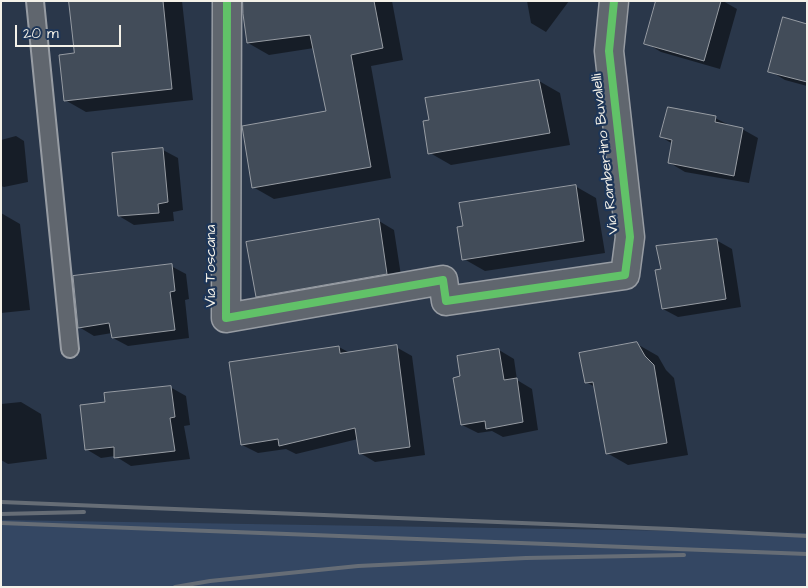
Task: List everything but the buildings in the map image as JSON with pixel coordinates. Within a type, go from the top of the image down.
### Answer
[{"type":"street","name":"Via Toscana","points":[[227,1],[226,318],[436,281]]},
{"type":"street","name":"Via Rambertino Buvalelli","points":[[436,281],[443,280],[446,300],[625,275],[630,237],[609,51],[614,1]]},
{"type":"lane","points":[[35,1],[70,349]]},
{"type":"shaded area","points":[[1,520],[807,533],[807,587],[1,587]]},
{"type":"railway","points":[[1,502],[807,536]]},
{"type":"railway","points":[[1,514],[84,512]]},
{"type":"railway","points":[[1,523],[807,554]]},
{"type":"railway","points":[[175,587],[210,581],[358,566],[526,558],[684,555]]},
{"type":"cycle path","points":[[227,1],[226,318],[443,280],[446,301],[625,275],[630,237],[609,51],[614,1]]}]
